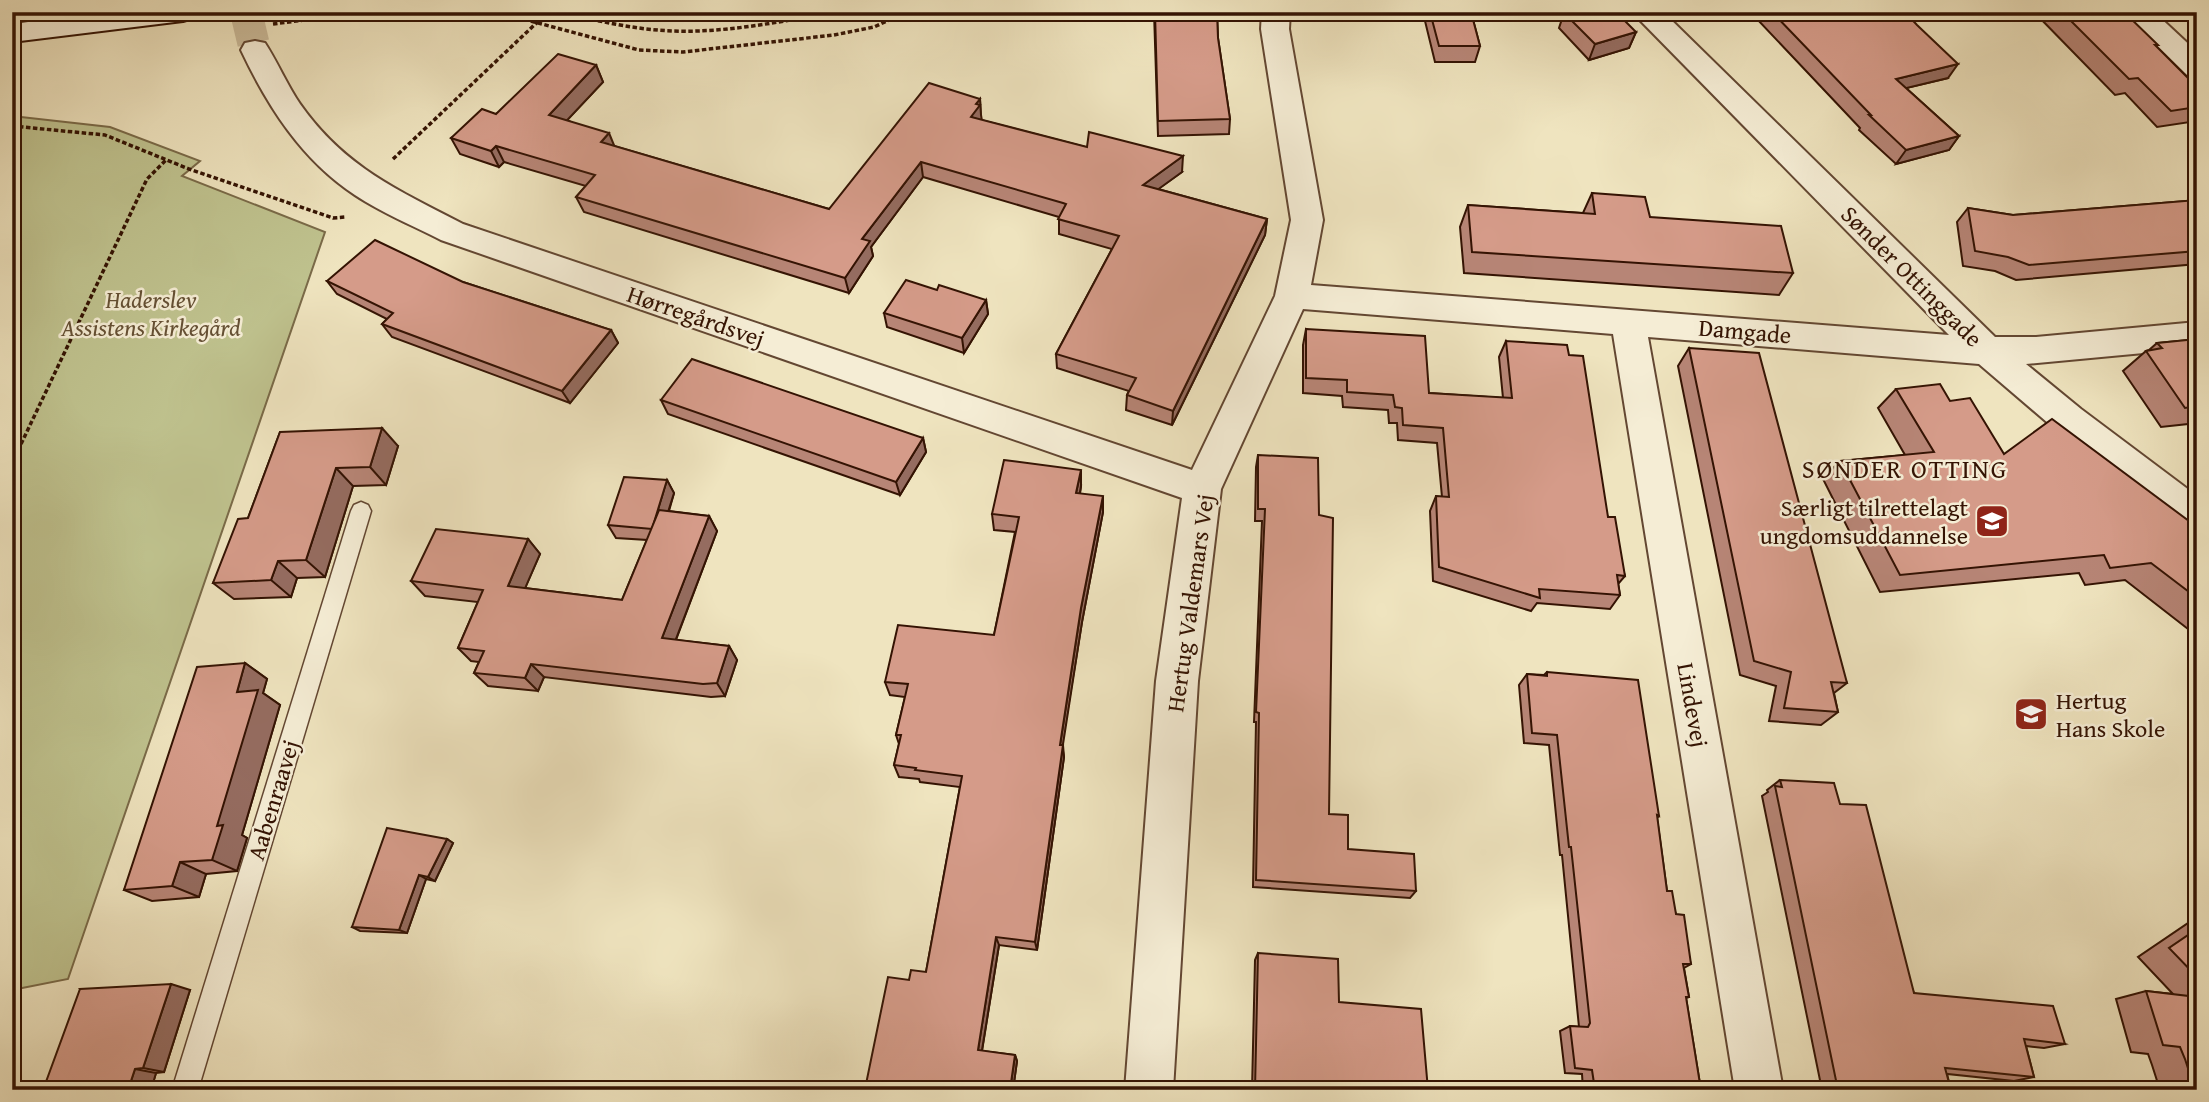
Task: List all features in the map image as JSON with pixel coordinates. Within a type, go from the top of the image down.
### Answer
[{"type":"street","points":[[12,33],[183,12]]},
{"type":"street","name":"Hertug Valdemars Vej","points":[[1149,1090],[1177,681],[1202,489],[1292,296],[1307,220],[1275,29],[1276,12]]},
{"type":"street","name":"Sønder Ottinggade","points":[[1646,12],[1987,351],[2067,419],[2197,517]]},
{"type":"street","points":[[2137,12],[2197,68]]},
{"type":"street","name":"Hørregårdsvej","points":[[255,50],[277,96],[309,139],[378,193],[452,232],[1202,489]]},
{"type":"street","name":"Damgade","points":[[1292,296],[1987,351],[2036,350],[2197,335]]},
{"type":"street","name":"Lindevej","points":[[1628,321],[1759,1090]]},
{"type":"lane","name":"Aabenraavej","points":[[184,1090],[361,511]]},
{"type":"path","points":[[497,12],[639,50],[683,52],[834,35],[874,27],[906,12]]},
{"type":"path","points":[[12,126],[105,135],[166,160],[333,218],[355,217],[548,12]]},
{"type":"path","points":[[557,12],[632,28],[677,31],[724,28],[840,12]]},
{"type":"path","points":[[12,463],[147,179],[166,160]]},
{"type":"green space","name":"Haderslev Assistens Kirkegård","points":[[12,116],[110,127],[200,161],[182,176],[325,232],[68,979],[12,990]]},
{"type":"building","points":[[1155,12],[1217,12],[1218,38],[1230,119],[1158,121]]},
{"type":"building","points":[[1430,12],[1471,12],[1480,46],[1439,46]]},
{"type":"building","points":[[1616,12],[1636,32],[1595,44],[1564,13]]},
{"type":"building","points":[[1772,12],[1905,12],[1958,64],[1896,79],[1959,136],[1906,150],[1869,115]]},
{"type":"building","points":[[2062,12],[2124,12],[2197,87],[2197,107],[2171,111],[2138,78],[2129,79]]},
{"type":"building","points":[[558,54],[596,65],[549,115],[609,133],[601,142],[829,209],[929,83],[980,99],[976,104],[980,105],[971,117],[1087,147],[1089,132],[1183,156],[1143,185],[1267,219],[1173,411],[1127,395],[1136,378],[1056,354],[1119,236],[1058,219],[1066,204],[921,162],[862,239],[870,241],[845,278],[576,197],[595,175],[496,146],[491,151],[451,138],[482,109],[496,114]]},
{"type":"building","points":[[1592,193],[1645,197],[1650,217],[1781,226],[1793,273],[1472,252],[1468,205],[1595,214]]},
{"type":"building","points":[[2197,200],[2197,251],[2029,265],[2008,257],[1975,251],[1968,208],[2013,215]]},
{"type":"building","points":[[375,240],[463,282],[611,330],[562,391],[382,324],[393,313],[327,281]]},
{"type":"building","points":[[906,280],[937,290],[939,285],[986,300],[962,338],[884,313]]},
{"type":"building","points":[[1306,329],[1425,336],[1429,393],[1512,398],[1506,341],[1567,345],[1569,355],[1583,356],[1608,517],[1615,517],[1625,576],[1617,575],[1620,595],[1539,589],[1540,598],[1439,567],[1436,496],[1449,497],[1443,428],[1403,425],[1402,408],[1395,407],[1393,395],[1347,392],[1347,380],[1306,378]]},
{"type":"building","points":[[2197,339],[2197,406],[2185,408],[2146,351],[2162,348],[2157,343]]},
{"type":"building","points":[[1689,348],[1759,353],[1847,683],[1831,682],[1838,712],[1784,708],[1791,672],[1754,661]]},
{"type":"building","points":[[692,359],[923,438],[896,482],[661,400]]},
{"type":"building","name":"Særligt tilrettelagt ungdomsuddannelse","points":[[1940,384],[1950,401],[1970,398],[2004,454],[2052,419],[2197,527],[2197,598],[2151,563],[2110,568],[2104,555],[1900,575],[1840,461],[1934,452],[1896,389]]},
{"type":"building","points":[[382,428],[370,467],[336,468],[306,560],[278,561],[271,580],[213,583],[238,519],[248,518],[280,432]]},
{"type":"building","points":[[1258,455],[1318,458],[1319,515],[1333,518],[1329,814],[1348,815],[1348,849],[1414,854],[1416,891],[1256,880],[1259,713],[1256,712],[1265,509],[1258,509]]},
{"type":"building","points":[[1004,460],[1081,470],[1076,493],[1103,496],[1081,608],[1060,745],[1063,745],[1035,942],[996,937],[978,1050],[1015,1055],[1010,1090],[798,1090],[800,1081],[865,1089],[888,977],[909,980],[911,970],[926,972],[962,776],[894,765],[901,735],[896,735],[908,684],[885,682],[898,625],[994,635],[1019,517],[992,514]]},
{"type":"building","points":[[624,477],[667,480],[652,529],[608,525]]},
{"type":"building","points":[[659,510],[709,516],[662,638],[729,646],[717,683],[703,684],[531,664],[525,678],[474,673],[484,651],[458,648],[483,590],[411,581],[436,529],[528,539],[508,586],[622,600]]},
{"type":"building","points":[[245,663],[237,692],[258,690],[217,826],[223,825],[212,860],[180,862],[172,886],[124,890],[197,667]]},
{"type":"building","points":[[1547,672],[1638,680],[1659,816],[1657,815],[1667,891],[1672,891],[1676,914],[1684,915],[1691,964],[1683,964],[1689,997],[1686,997],[1701,1090],[1595,1090],[1592,1070],[1575,1068],[1570,1026],[1588,1027],[1590,1023],[1571,847],[1557,735],[1532,733],[1527,674],[1547,676]]},
{"type":"building","points":[[1780,780],[1834,783],[1840,804],[1866,805],[1914,993],[2053,1006],[2065,1044],[2024,1039],[2034,1077],[1945,1068],[1951,1090],[1838,1090],[1775,786],[1782,787]]},
{"type":"building","points":[[387,828],[447,839],[428,877],[419,875],[399,930],[352,927]]},
{"type":"building","points":[[2197,929],[2197,977],[2169,948]]},
{"type":"building","points":[[1258,953],[1338,959],[1339,1002],[1421,1009],[1428,1090],[1255,1090]]},
{"type":"building","points":[[171,984],[143,1068],[135,1069],[128,1090],[43,1090],[80,989]]},
{"type":"building","points":[[2146,991],[2197,997],[2197,1090],[2180,1047],[2163,1045]]},
{"type":"tunnel","points":[[246,12],[255,50]]},
{"type":"place","name":"Særligt tilrettelagt ungdomsuddannelse","points":[[1992,521]]},
{"type":"place","name":"Hertug Hans Skole","points":[[2031,714]]},
{"type":"district","name":"SØNDER OTTING","points":[[1905,468]]}]
